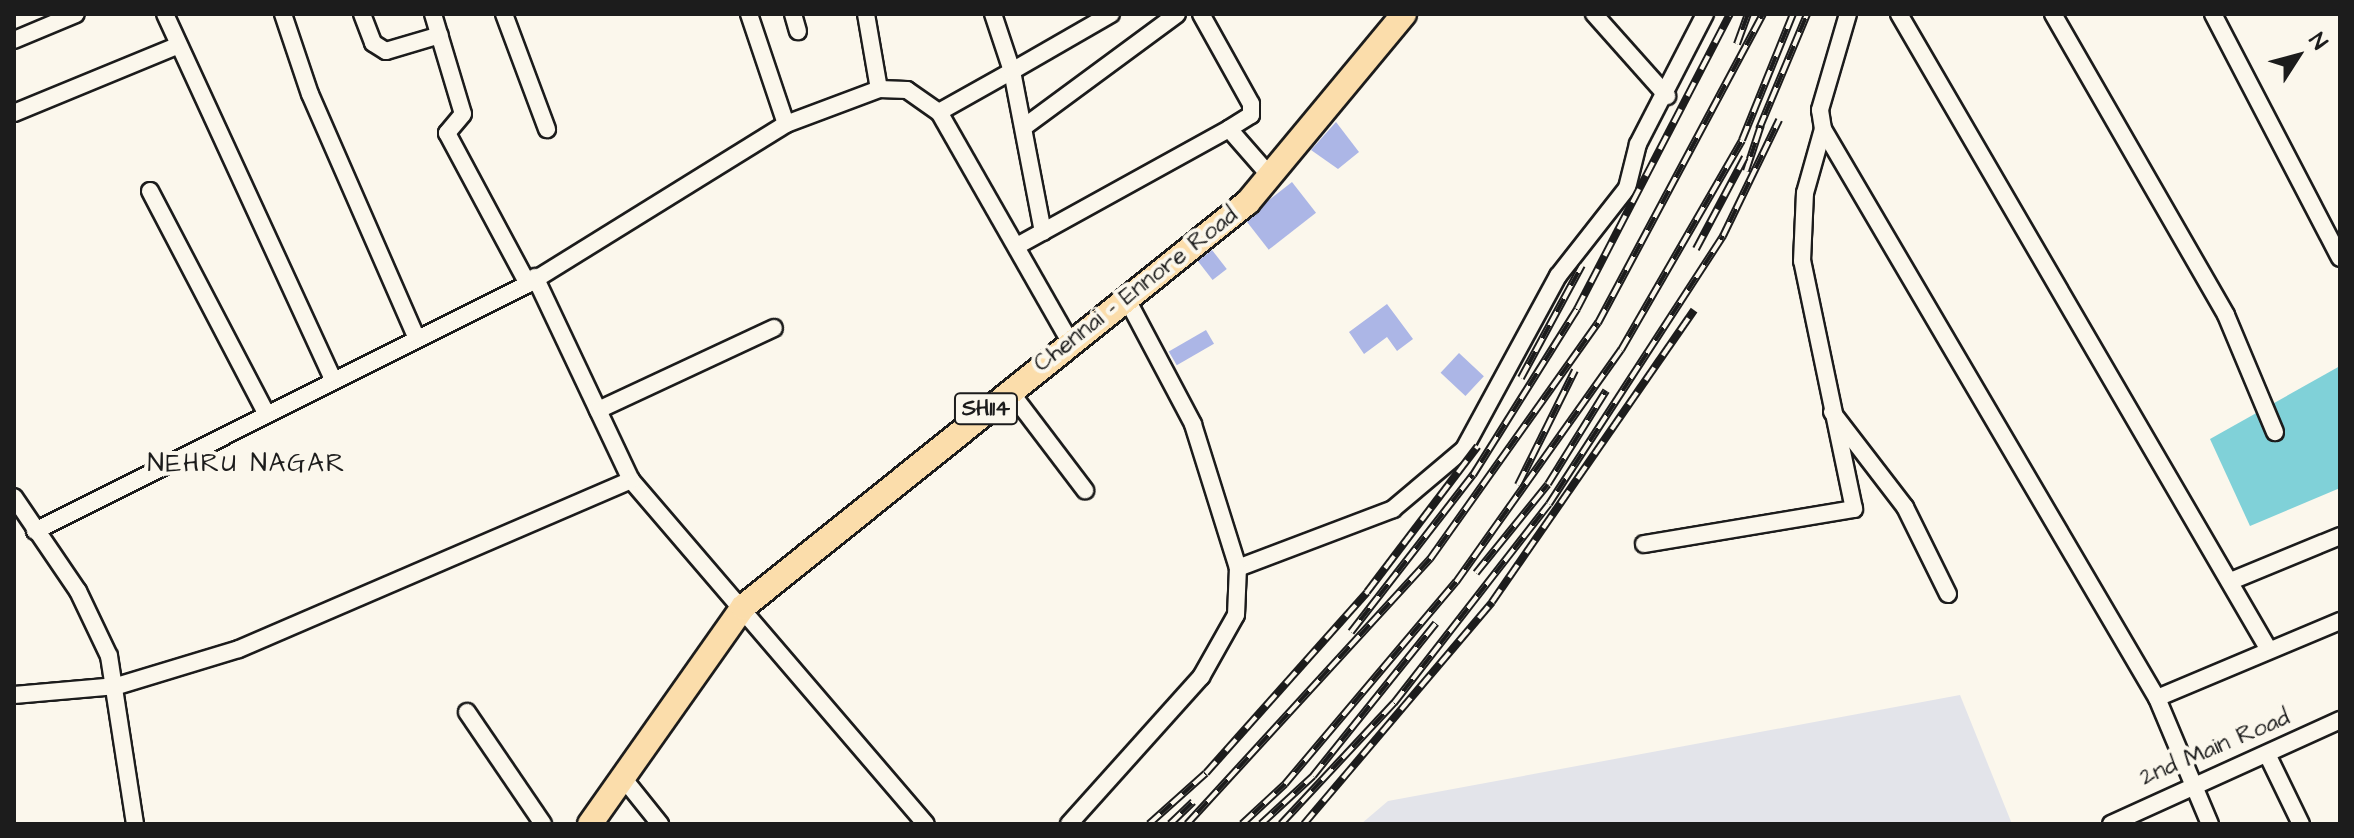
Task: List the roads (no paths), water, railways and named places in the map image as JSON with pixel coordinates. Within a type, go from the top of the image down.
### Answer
[{"type":"main road","name":"Chennai - Ennore Road","points":[[590,824],[743,607],[1009,390],[1128,301],[1271,177],[1404,14]]},
{"type":"street","points":[[14,40],[76,14]]},
{"type":"street","points":[[165,14],[174,47],[332,377]]},
{"type":"street","points":[[283,14],[310,94],[416,337]]},
{"type":"street","points":[[362,14],[373,43],[386,51],[440,35]]},
{"type":"street","points":[[433,14],[463,114],[447,133],[532,280],[631,480],[926,824]]},
{"type":"street","points":[[504,14],[547,129]]},
{"type":"street","points":[[749,14],[786,124]]},
{"type":"street","points":[[866,14],[879,89]]},
{"type":"street","points":[[993,14],[1012,71],[1043,232]]},
{"type":"street","points":[[939,112],[1111,14]]},
{"type":"street","points":[[1024,127],[1177,14]]},
{"type":"street","points":[[1017,246],[1251,115],[1251,104],[1201,14]]},
{"type":"street","points":[[1594,14],[1667,96]]},
{"type":"street","points":[[1238,568],[1393,509],[1454,459],[1489,411],[1558,276],[1618,204],[1638,144],[1667,96],[1705,14]]},
{"type":"street","points":[[1848,14],[1820,110],[1823,129],[2157,698],[2210,824]]},
{"type":"street","points":[[1899,14],[2269,650]]},
{"type":"street","points":[[2053,14],[2226,315],[2275,432]]},
{"type":"street","points":[[2213,14],[2340,258]]},
{"type":"street","points":[[14,113],[174,47]]},
{"type":"street","points":[[35,531],[332,377],[532,280],[662,207],[786,124],[879,89],[907,90],[939,112],[1071,343]]},
{"type":"street","points":[[1229,129],[1271,177]]},
{"type":"street","points":[[1644,544],[1854,509],[1829,407],[1802,261],[1805,193],[1823,129]]},
{"type":"street","points":[[150,191],[265,411]]},
{"type":"street","points":[[1069,824],[1225,643],[1238,568],[1193,424],[1128,301]]},
{"type":"street","points":[[598,410],[774,328]]},
{"type":"street","points":[[1009,390],[1085,490]]},
{"type":"street","points":[[1829,407],[1905,507],[1948,594]]},
{"type":"street","points":[[14,695],[117,686],[239,649],[631,480]]},
{"type":"street","points":[[14,497],[97,625],[117,686],[135,824]]},
{"type":"street","points":[[2231,581],[2340,536]]},
{"type":"street","points":[[2157,698],[2340,621]]},
{"type":"street","points":[[467,712],[543,824]]},
{"type":"street","name":"2nd Main Road","points":[[2110,822],[2340,720]]},
{"type":"street","points":[[2267,754],[2301,824]]},
{"type":"street","points":[[624,779],[660,824]]},
{"type":"water","points":[[2340,366],[2340,488],[2250,526],[2210,439]]},
{"type":"railway","points":[[1351,632],[1473,475],[1577,309],[1730,14]]},
{"type":"railway","points":[[1737,44],[1748,14]]},
{"type":"railway","points":[[1187,824],[1430,559],[1598,323],[1763,14]]},
{"type":"railway","points":[[1242,824],[1285,784],[1456,582],[1621,350],[1742,140],[1793,14]]},
{"type":"railway","points":[[1759,129],[1807,14]]},
{"type":"railway","points":[[1281,824],[1394,703],[1549,504],[1723,236],[1779,120]]},
{"type":"railway","points":[[1746,171],[1761,125]]},
{"type":"railway","points":[[1696,249],[1745,157]]},
{"type":"railway","points":[[1521,378],[1582,265]]},
{"type":"railway","points":[[1304,824],[1492,602],[1694,310]]},
{"type":"railway","points":[[1518,485],[1575,370]]},
{"type":"railway","points":[[1476,573],[1548,484],[1606,391]]},
{"type":"railway","points":[[1149,824],[1206,773],[1367,592],[1478,446]]},
{"type":"railway","points":[[1261,824],[1313,776],[1436,623]]},
{"type":"railway","points":[[1170,824],[1193,802]]},
{"type":"district","name":"NEHRU NAGAR","points":[[247,464]]}]
